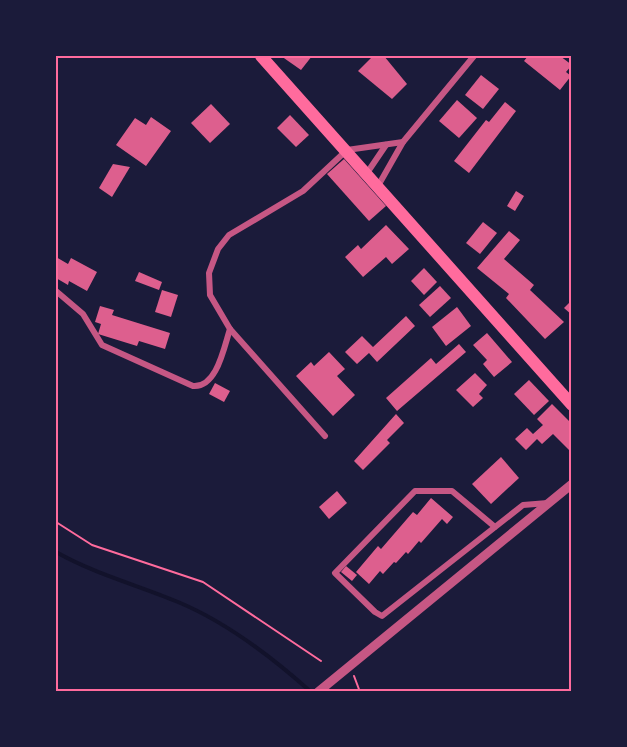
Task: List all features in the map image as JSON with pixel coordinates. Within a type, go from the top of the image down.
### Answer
[{"type":"main road","points":[[261,56],[572,405]]},
{"type":"street","points":[[378,186],[404,142],[474,56]]},
{"type":"street","points":[[325,436],[230,329],[214,306],[208,284],[212,261],[218,249],[241,226],[303,190],[346,150],[404,142]]},
{"type":"street","points":[[367,173],[386,145]]},
{"type":"street","points":[[56,291],[83,314],[102,345],[193,386],[202,385],[211,378],[230,329]]},
{"type":"street","points":[[318,692],[572,484]]},
{"type":"street","points":[[495,527],[452,491],[415,491],[335,573],[382,616],[523,505],[548,502]]},
{"type":"path","points":[[56,522],[92,545],[203,582],[321,662]]},
{"type":"path","points":[[347,667],[357,679],[360,692]]},
{"type":"building","points":[[281,56],[312,56],[301,70]]},
{"type":"building","points":[[373,56],[384,56],[407,84],[392,99],[358,71]]},
{"type":"building","points":[[528,56],[560,56],[572,65],[566,72],[571,76],[560,90],[524,61]]},
{"type":"building","points":[[481,75],[499,89],[483,109],[465,95]]},
{"type":"building","points":[[457,100],[477,118],[459,138],[439,121]]},
{"type":"building","points":[[505,102],[516,111],[469,173],[454,161],[486,120],[489,122]]},
{"type":"building","points":[[211,104],[230,124],[210,143],[191,123]]},
{"type":"building","points":[[290,115],[309,135],[296,147],[277,128]]},
{"type":"building","points":[[151,117],[171,131],[146,166],[116,145],[135,118],[146,125]]},
{"type":"building","points":[[344,159],[386,206],[369,221],[327,174]]},
{"type":"building","points":[[113,164],[130,167],[112,197],[99,188]]},
{"type":"building","points":[[516,191],[524,196],[515,211],[507,206]]},
{"type":"building","points":[[483,222],[497,233],[480,254],[466,243]]},
{"type":"building","points":[[386,225],[409,249],[392,264],[386,257],[363,277],[345,257],[358,245],[361,249]]},
{"type":"building","points":[[509,231],[520,240],[504,259],[534,285],[530,290],[564,322],[545,339],[506,298],[509,294],[477,268]]},
{"type":"building","points":[[56,257],[68,264],[71,258],[97,272],[87,291],[69,281],[68,285],[56,278]]},
{"type":"building","points":[[424,268],[437,282],[424,295],[411,281]]},
{"type":"building","points":[[139,272],[162,282],[159,290],[135,281]]},
{"type":"building","points":[[440,286],[451,298],[430,317],[419,305]]},
{"type":"building","points":[[162,290],[178,295],[171,317],[155,312]]},
{"type":"building","points":[[572,300],[572,315],[564,308]]},
{"type":"building","points":[[100,306],[114,310],[112,315],[170,333],[165,349],[139,341],[137,346],[98,334],[101,324],[95,322]]},
{"type":"building","points":[[457,307],[471,326],[446,346],[432,327]]},
{"type":"building","points":[[406,316],[415,326],[377,362],[369,353],[357,364],[345,352],[362,336],[373,347]]},
{"type":"building","points":[[487,333],[512,362],[494,377],[483,364],[487,360],[473,345]]},
{"type":"building","points":[[459,344],[466,352],[397,411],[386,398],[431,358],[436,364]]},
{"type":"building","points":[[329,352],[345,369],[337,376],[355,395],[333,416],[296,376],[311,362],[314,366]]},
{"type":"building","points":[[475,373],[487,385],[479,394],[483,398],[473,407],[456,390]]},
{"type":"building","points":[[529,380],[549,401],[534,415],[514,394]]},
{"type":"building","points":[[215,383],[230,391],[224,402],[209,394]]},
{"type":"building","points":[[552,404],[572,424],[572,453],[553,434],[542,444],[537,439],[526,450],[515,439],[527,428],[533,434],[543,425],[537,419]]},
{"type":"building","points":[[396,414],[404,423],[387,440],[390,443],[363,470],[354,461]]},
{"type":"building","points":[[501,457],[519,478],[491,504],[472,484]]},
{"type":"building","points":[[337,491],[347,503],[329,519],[319,507]]},
{"type":"building","points":[[431,498],[453,517],[447,524],[442,519],[421,543],[419,541],[408,554],[406,552],[383,574],[380,571],[369,584],[356,572],[378,546],[381,549],[413,512],[417,515]]},
{"type":"building","points":[[346,566],[357,575],[352,581],[341,572]]},
{"type":"waterway","points":[[56,552],[101,573],[196,610],[231,630],[264,653],[311,692]]}]
